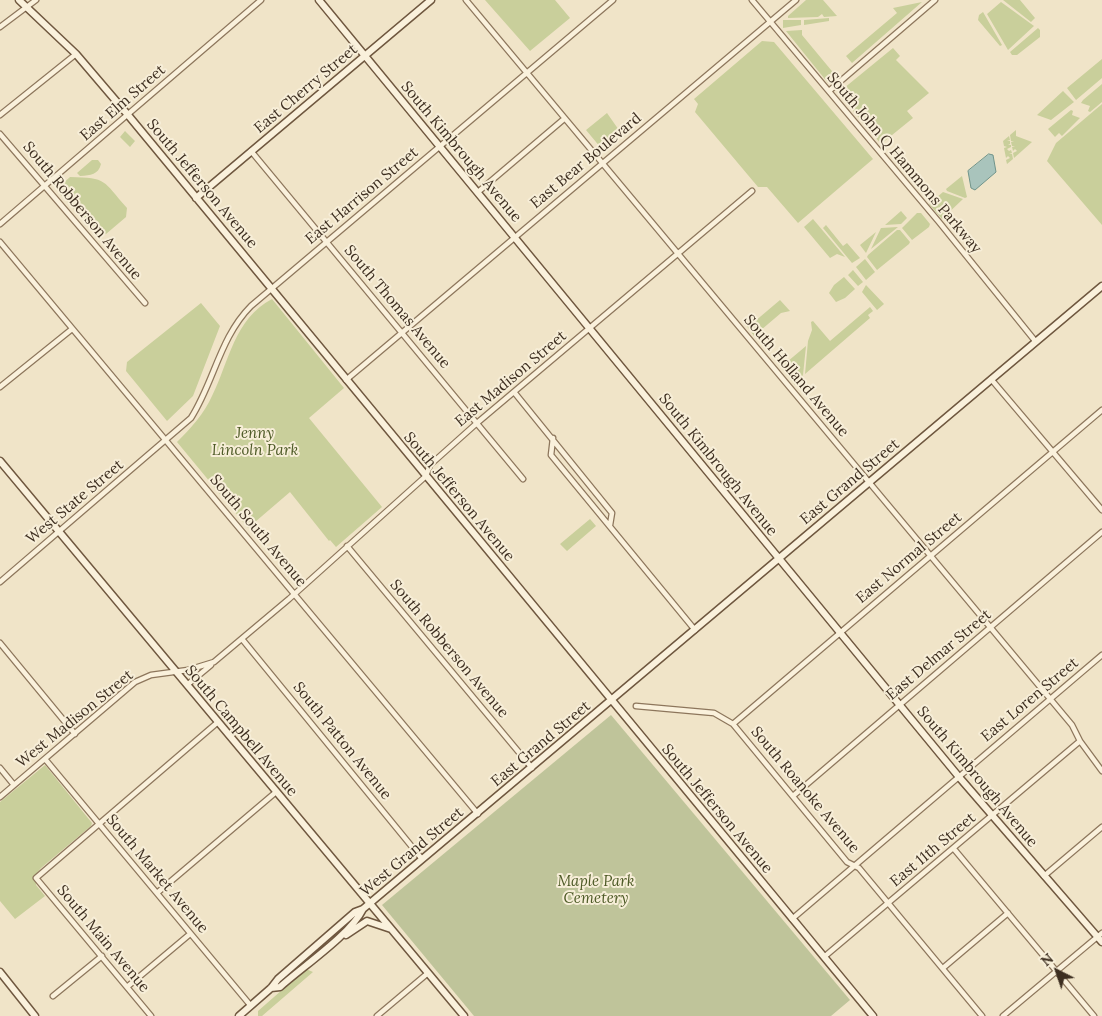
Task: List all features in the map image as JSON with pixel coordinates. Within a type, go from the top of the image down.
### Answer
[{"type":"main road","name":"South Jefferson Avenue","points":[[19,0],[76,54],[128,115],[873,1016]]},
{"type":"main road","name":"South Kimbrough Avenue","points":[[319,0],[992,817],[1100,937]]},
{"type":"main road","name":"East Cherry Street","points":[[196,198],[431,0]]},
{"type":"main road","name":"East Grand Street","points":[[478,814],[1102,286]]},
{"type":"main road","name":"South Campbell Avenue","points":[[0,461],[464,1016]]},
{"type":"main road","name":"West Grand Street","points":[[239,1016],[302,957],[355,912],[370,904],[478,814]]},
{"type":"main road","name":"West Grand Street","points":[[271,988],[280,987],[358,919],[363,909]]},
{"type":"main road","points":[[334,940],[342,939],[367,921],[392,930]]},
{"type":"main road","points":[[0,972],[35,1016]]},
{"type":"street","points":[[0,28],[36,0]]},
{"type":"street","name":"East Elm Street","points":[[0,224],[261,0]]},
{"type":"street","name":"South Holland Avenue","points":[[466,0],[602,165],[1051,698],[1072,725],[1080,741],[1102,771]]},
{"type":"street","name":"East Harrison Street","points":[[166,441],[191,418],[204,398],[222,349],[236,320],[271,288],[613,0]]},
{"type":"street","name":"South John Q Hammons Parkway","points":[[752,0],[1036,342]]},
{"type":"street","name":"East Bear Boulevard","points":[[346,380],[796,0]]},
{"type":"street","points":[[829,91],[935,0]]},
{"type":"street","points":[[0,115],[76,54]]},
{"type":"street","points":[[478,192],[564,119]]},
{"type":"street","name":"South Robberson Avenue","points":[[0,134],[145,304]]},
{"type":"street","name":"South Thomas Avenue","points":[[251,151],[523,479]]},
{"type":"street","name":"East Madison Street","points":[[294,593],[426,476],[430,465],[477,423],[752,191]]},
{"type":"street","name":"South South Avenue","points":[[0,242],[478,814]]},
{"type":"street","points":[[0,387],[72,329]]},
{"type":"street","points":[[991,379],[1102,510]]},
{"type":"street","points":[[514,392],[612,513],[610,525]]},
{"type":"street","name":"East Normal Street","points":[[733,724],[1102,410]]},
{"type":"street","points":[[553,438],[551,455],[696,630]]},
{"type":"street","name":"West State Street","points":[[0,582],[166,441]]},
{"type":"street","name":"East Delmar Street","points":[[792,796],[1102,532]]},
{"type":"street","name":"South Robberson Avenue","points":[[347,546],[532,768]]},
{"type":"street","name":"West Madison Street","points":[[0,798],[135,682],[151,675],[202,667],[214,662],[294,593]]},
{"type":"street","name":"South Patton Avenue","points":[[242,639],[422,859]]},
{"type":"street","points":[[0,643],[75,734]]},
{"type":"street","name":"East Loren Street","points":[[792,919],[1102,655]]},
{"type":"street","points":[[187,686],[214,662]]},
{"type":"street","name":"South Roanoke Avenue","points":[[636,706],[714,713],[733,724],[847,862],[860,869],[982,1016]]},
{"type":"street","points":[[99,824],[218,722]]},
{"type":"street","name":"East 11th Street","points":[[824,957],[890,904],[1080,741]]},
{"type":"street","name":"South Market Avenue","points":[[45,759],[251,1006]]},
{"type":"street","points":[[0,768],[14,785]]},
{"type":"street","points":[[157,893],[276,792]]},
{"type":"street","name":"South Main Avenue","points":[[99,824],[36,878],[151,1016]]},
{"type":"street","points":[[1044,876],[1102,826]]},
{"type":"street","points":[[954,849],[1094,1016]]},
{"type":"street","points":[[943,968],[1008,913]]},
{"type":"street","points":[[127,987],[190,934]]},
{"type":"street","points":[[1004,1016],[1100,937]]},
{"type":"street","points":[[53,996],[102,956]]},
{"type":"street","points":[[377,1016],[428,973]]},
{"type":"green space","points":[[485,0],[555,0],[570,18],[530,51]]},
{"type":"green space","points":[[806,0],[823,0],[837,16],[824,17],[822,14],[818,17],[788,18]]},
{"type":"green space","points":[[1003,0],[1020,0],[1035,18],[1031,22]]},
{"type":"green space","points":[[922,2],[852,63],[846,56],[897,13],[893,8]]},
{"type":"green space","points":[[1001,2],[1034,26],[1008,50],[987,14]]},
{"type":"green space","points":[[983,12],[1002,45],[1000,46],[978,20],[979,15]]},
{"type":"green space","points":[[829,18],[829,21],[804,25],[804,20]]},
{"type":"green space","points":[[783,20],[801,20],[801,25],[783,28]]},
{"type":"green space","points":[[1038,28],[1040,30],[1040,37],[1017,55],[1012,55],[1010,52]]},
{"type":"green space","points":[[802,30],[802,35],[836,76],[828,83],[786,31]]},
{"type":"green space","points":[[762,41],[774,42],[873,159],[798,223],[767,187],[758,187],[695,112],[698,104],[694,99]]},
{"type":"green space","points":[[893,48],[900,56],[896,60],[929,93],[907,111],[913,118],[881,144],[838,93]]},
{"type":"green space","points":[[1102,59],[1102,78],[1076,100],[1067,88]]},
{"type":"green space","points":[[1102,84],[1102,102],[1090,112],[1088,111],[1090,106],[1081,103]]},
{"type":"green space","points":[[1063,91],[1074,102],[1051,120],[1037,115]]},
{"type":"green space","points":[[1102,104],[1102,225],[1047,161],[1056,143]]},
{"type":"green space","points":[[1071,110],[1073,111],[1072,115],[1080,118],[1062,136],[1059,133],[1055,137],[1048,129]]},
{"type":"green space","points":[[607,113],[621,133],[601,148],[586,130]]},
{"type":"green space","points":[[1016,130],[1016,136],[1032,142],[1014,158],[1013,153],[1017,151],[1015,149],[1013,151],[1012,147],[1015,146],[1012,146],[1011,142],[1014,141],[1011,141],[1010,135]]},
{"type":"green space","points":[[125,131],[135,141],[130,147],[120,137]]},
{"type":"green space","points":[[1009,136],[1010,140],[1007,141],[1010,141],[1008,145],[1011,145],[1011,147],[1007,149],[1011,150],[1012,153],[1009,154],[1012,154],[1013,159],[1007,164],[1006,160],[1010,158],[1008,156],[1006,158],[1004,148],[1007,147],[1004,146],[1003,141]]},
{"type":"green space","points":[[92,160],[98,160],[101,164],[98,170],[91,175],[80,176],[77,173]]},
{"type":"green space","points":[[962,176],[967,197],[965,198],[946,189]]},
{"type":"green space","points":[[70,177],[91,178],[103,182],[127,208],[126,217],[106,234],[97,235],[59,193],[60,186]]},
{"type":"green space","points":[[943,192],[963,199],[942,219],[929,204]]},
{"type":"green space","points":[[901,211],[907,218],[901,224],[885,225]]},
{"type":"green space","points":[[917,213],[921,213],[930,224],[929,227],[912,240],[902,228]]},
{"type":"green space","points":[[813,219],[845,257],[837,254],[830,258],[804,227]]},
{"type":"green space","points":[[826,225],[843,246],[847,243],[860,258],[852,263],[823,228]]},
{"type":"green space","points":[[898,227],[871,249],[881,228]]},
{"type":"green space","points":[[897,230],[900,230],[910,242],[909,244],[877,270],[867,257],[868,255]]},
{"type":"green space","points":[[876,232],[866,253],[860,245]]},
{"type":"green space","points":[[865,259],[875,272],[866,280],[856,267]]},
{"type":"green space","points":[[853,270],[863,282],[858,286],[848,275]]},
{"type":"green space","points":[[844,277],[855,289],[845,298],[836,302],[829,293],[834,285]]},
{"type":"green space","points":[[866,285],[884,304],[877,310],[862,292]]},
{"type":"green space","name":"Jenny Lincoln Park","points":[[272,299],[344,388],[309,418],[382,507],[336,547],[329,541],[290,492],[248,528],[177,442],[197,420],[209,403],[234,342],[241,330],[259,308]]},
{"type":"green space","points":[[780,300],[790,311],[781,313],[754,336],[746,325],[750,320],[754,322]]},
{"type":"green space","points":[[201,303],[220,326],[193,396],[167,421],[126,371],[127,362]]},
{"type":"green space","points":[[870,307],[873,311],[868,315],[870,318],[805,374],[808,341],[812,330],[811,322],[813,321],[830,341]]},
{"type":"green space","points":[[806,346],[803,375],[795,385],[781,367]]},
{"type":"green space","points":[[590,519],[596,526],[567,551],[560,544]]},
{"type":"green space","name":"Maple Park Cemetery","points":[[611,715],[850,1000],[831,1016],[474,1016],[382,905]]},
{"type":"green space","points":[[45,765],[92,823],[91,826],[41,868],[37,873],[36,885],[45,896],[15,919],[0,901],[0,802]]},
{"type":"green space","points":[[306,969],[313,972],[262,1016],[258,1016],[258,1011]]},
{"type":"water","points":[[989,154],[993,155],[996,172],[975,190],[971,188],[968,171]]}]
